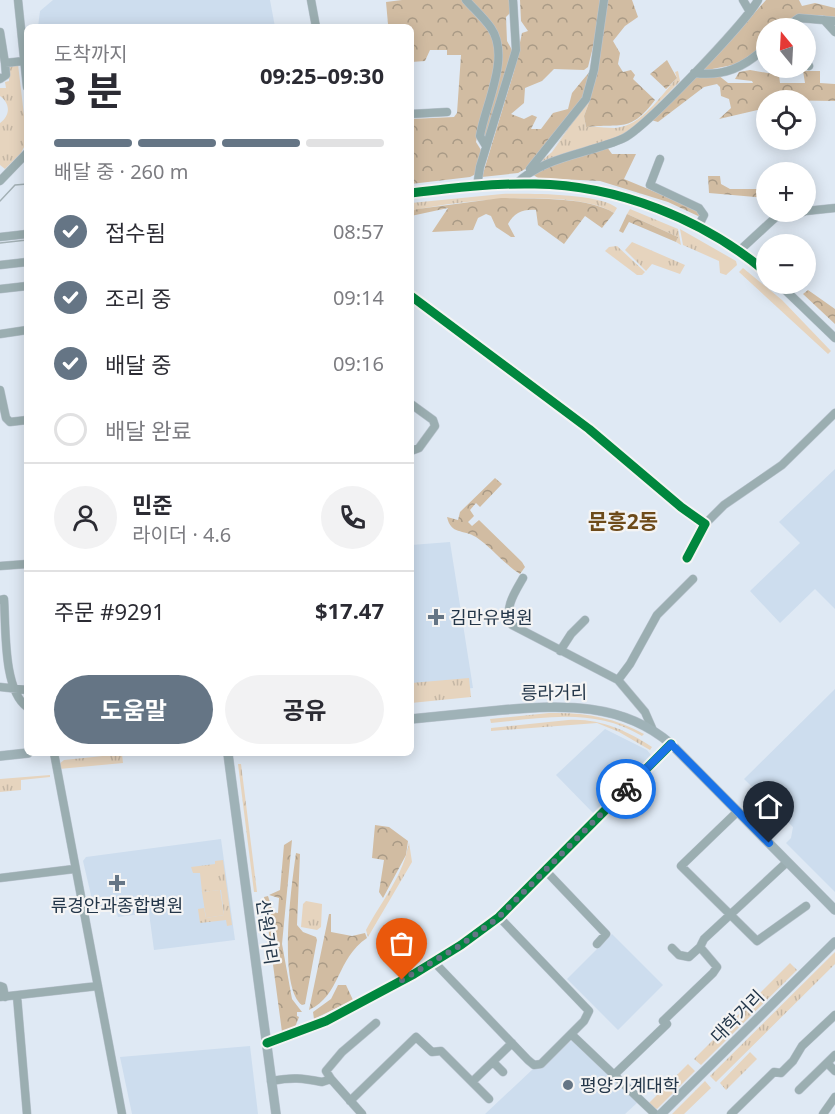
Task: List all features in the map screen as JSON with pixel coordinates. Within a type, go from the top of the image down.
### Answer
[{"type":"main road","name":"릉라거리","points":[[414,719],[540,707],[584,707],[633,719],[652,728],[671,744],[835,910]]},
{"type":"main road","points":[[0,756],[24,753]]},
{"type":"main road","name":"산원거리","points":[[229,756],[276,1114]]},
{"type":"main road","name":"대학거리","points":[[661,1114],[835,942]]},
{"type":"street","points":[[5,63],[24,61],[18,0]]},
{"type":"street","points":[[311,0],[315,24]]},
{"type":"street","points":[[466,0],[491,28],[497,44],[497,71],[480,136],[486,146]]},
{"type":"street","points":[[477,186],[486,146],[516,50],[513,0]]},
{"type":"street","points":[[516,184],[549,148],[585,99],[594,70],[604,0]]},
{"type":"street","points":[[743,0],[750,12]]},
{"type":"street","points":[[529,170],[627,136],[694,73],[750,12],[758,0]]},
{"type":"street","points":[[816,19],[835,21]]},
{"type":"street","points":[[824,20],[835,32]]},
{"type":"street","points":[[0,32],[6,75],[0,79]]},
{"type":"street","points":[[694,73],[708,75],[742,67],[756,55]]},
{"type":"street","points":[[414,114],[447,112]]},
{"type":"street","points":[[0,181],[24,156]]},
{"type":"street","points":[[660,159],[650,185],[699,208],[704,215],[698,227]]},
{"type":"street","points":[[414,193],[516,184],[573,187],[604,192],[647,205],[698,227],[739,251],[756,264]]},
{"type":"street","points":[[816,210],[835,208]]},
{"type":"street","points":[[739,251],[770,222]]},
{"type":"street","points":[[0,237],[24,234]]},
{"type":"street","points":[[0,264],[24,262]]},
{"type":"street","points":[[0,289],[24,286]]},
{"type":"street","points":[[789,294],[835,339]]},
{"type":"street","points":[[414,298],[590,429],[681,507],[705,524]]},
{"type":"street","points":[[820,324],[835,326]]},
{"type":"street","points":[[0,334],[24,330]]},
{"type":"street","points":[[0,390],[6,418],[10,422],[24,420]]},
{"type":"street","points":[[414,406],[433,420],[435,426],[419,448],[414,450]]},
{"type":"street","points":[[687,558],[705,524],[724,505],[783,465],[835,413]]},
{"type":"street","points":[[0,566],[24,564]]},
{"type":"street","points":[[523,578],[509,606],[508,619],[512,625],[618,680],[645,712],[652,728]]},
{"type":"street","points":[[618,680],[630,664],[657,615],[693,579]]},
{"type":"street","points":[[0,600],[4,600],[4,650],[12,687],[24,705]]},
{"type":"street","points":[[560,651],[571,634],[585,620]]},
{"type":"street","points":[[0,687],[24,689]]},
{"type":"street","points":[[267,1043],[315,1026],[434,962],[499,917],[671,744]]},
{"type":"street","points":[[55,756],[122,1114]]},
{"type":"street","points":[[737,812],[681,866],[757,941],[806,906]]},
{"type":"street","points":[[672,948],[679,955],[689,957],[700,948],[704,939],[729,914],[787,862]]},
{"type":"street","points":[[0,878],[74,869]]},
{"type":"street","points":[[545,870],[606,934],[597,944]]},
{"type":"street","points":[[434,962],[534,1065],[537,1065],[571,1034],[589,1011],[499,917]]},
{"type":"street","points":[[615,1074],[666,1024],[663,1021],[713,973],[717,967],[700,948]]},
{"type":"street","points":[[0,986],[3,987],[2,997],[98,986]]},
{"type":"street","points":[[17,996],[27,1114]]},
{"type":"street","points":[[731,1114],[774,1072],[781,1073],[793,1061],[802,1046],[835,1015]]},
{"type":"street","points":[[362,1114],[326,1073],[333,1063],[375,1023]]},
{"type":"street","points":[[571,1034],[655,1114]]},
{"type":"street","points":[[350,1101],[416,1037],[432,1052],[441,1051],[489,1099]]},
{"type":"street","points":[[472,1082],[512,1043]]},
{"type":"street","points":[[799,1090],[835,1055]]},
{"type":"street","points":[[493,1062],[503,1072]]},
{"type":"street","points":[[827,1063],[835,1071]]},
{"type":"street","points":[[272,1081],[295,1077],[312,1078],[322,1082],[331,1079]]},
{"type":"street","points":[[823,1114],[835,1097]]},
{"type":"shaded area","points":[[53,0],[270,0],[274,24],[38,24],[40,11]]},
{"type":"shaded area","points":[[835,469],[835,609],[815,589],[780,623],[750,591],[800,543],[779,522]]},
{"type":"shaded area","name":"김만유병원","points":[[450,542],[473,688],[414,694],[414,545]]},
{"type":"shaded area","points":[[835,689],[835,892],[786,843],[791,838],[793,827],[744,779]]},
{"type":"shaded area","points":[[605,729],[647,750],[651,755],[594,814],[556,775]]},
{"type":"shaded area","points":[[221,839],[235,940],[154,950],[149,913],[118,917],[116,909],[95,912],[83,861],[86,857]]},
{"type":"shaded area","points":[[612,934],[663,985],[618,1030],[567,979]]},
{"type":"shaded area","name":"평양기계대학","points":[[573,1039],[638,1102],[625,1114],[485,1114],[533,1069],[543,1066]]},
{"type":"shaded area","points":[[250,1046],[258,1114],[132,1114],[120,1057]]},
{"type":"green space","points":[[463,0],[490,32],[495,45],[495,73],[476,142],[481,150],[476,174],[470,177],[414,184],[414,119],[454,117],[457,113],[461,55],[447,55],[447,50],[430,50],[425,61],[414,62],[414,24],[388,24],[386,2]]},
{"type":"green space","points":[[469,0],[510,0],[512,11],[506,17],[507,41],[512,50],[509,65],[486,139],[483,132],[499,44]]},
{"type":"green space","points":[[520,0],[600,0],[597,31],[588,67],[584,70],[554,69],[542,81],[525,88],[524,103],[511,114],[524,119],[532,115],[537,117],[531,129],[541,129],[553,113],[568,109],[572,93],[591,70],[583,101],[527,168],[518,173],[482,177],[514,71],[522,33],[528,31],[521,21]]},
{"type":"green space","points":[[606,0],[632,0],[638,17],[625,26],[613,41],[620,53],[618,64],[623,72],[631,70],[635,75],[633,79],[655,100],[639,118],[632,122],[586,127],[584,116],[590,100],[551,152],[583,108]]},
{"type":"green space","points":[[766,0],[799,0],[802,6],[815,3],[835,8],[835,17],[816,15],[795,18],[756,18],[756,51],[743,63],[702,71]]},
{"type":"green space","points":[[667,60],[677,78],[666,89],[650,74]]},
{"type":"green space","points":[[18,64],[24,115],[24,147],[5,169],[0,165],[0,123],[4,120],[8,109],[6,102],[0,96],[0,88],[6,88],[5,82],[9,81],[9,66]]},
{"type":"green space","points":[[678,71],[680,81],[634,128],[618,138],[539,163],[552,152],[591,97],[584,116],[586,127],[625,126],[650,109],[677,78],[675,72]]},
{"type":"green space","points":[[756,71],[756,78],[779,78],[780,83],[805,83],[804,78],[816,78],[816,71],[820,71],[820,83],[835,84],[835,101],[816,101],[816,90],[756,90],[756,110],[719,119],[731,108],[729,99],[721,96],[720,87],[717,84],[704,87],[658,122],[651,120],[696,77],[718,75],[728,83],[753,83],[735,79],[739,72]]},
{"type":"green space","points":[[607,147],[612,154],[636,154],[624,179],[694,208],[701,215],[698,216],[668,202],[600,181],[538,178],[532,174],[535,170]]},
{"type":"green space","points":[[708,176],[720,176],[721,184],[730,189],[756,189],[756,197],[709,193]]},
{"type":"green space","points":[[502,194],[544,194],[595,199],[617,208],[614,213],[596,205],[545,198],[485,200],[414,210],[414,203]]},
{"type":"green space","points":[[501,198],[575,201],[614,213],[602,228],[585,216],[564,244],[538,225],[536,210],[519,212],[510,220],[508,224],[515,237],[511,237],[496,227],[491,216],[486,214],[478,218],[473,230],[432,232],[448,208],[414,215],[414,210]]},
{"type":"green space","points":[[630,209],[678,229],[681,245],[676,242],[678,237],[627,214]]},
{"type":"green space","points":[[627,214],[678,237],[676,242],[629,222],[623,233],[619,231]]},
{"type":"green space","points":[[680,229],[736,261],[737,265],[726,275],[720,273],[719,261],[683,245]]},
{"type":"green space","points":[[632,242],[685,265],[680,274],[652,264],[646,271],[625,250]]},
{"type":"green space","points":[[617,246],[645,272],[642,275],[637,275],[605,251],[609,247]]},
{"type":"green space","points":[[743,268],[756,279],[756,288],[739,272]]},
{"type":"green space","points":[[763,294],[775,294],[782,300],[831,351],[828,354]]},
{"type":"green space","points":[[803,294],[814,294],[835,309],[835,324]]},
{"type":"green space","points":[[495,478],[502,484],[480,507],[476,503],[470,510],[474,516],[468,522],[472,526],[479,520],[522,562],[525,567],[520,574],[476,537],[451,527],[447,517],[458,520],[460,512]]},
{"type":"green space","points":[[469,678],[471,697],[414,703],[414,683]]},
{"type":"green space","points":[[574,713],[598,717],[621,723],[644,734],[642,736],[624,727],[587,718],[549,717],[491,723],[490,719]]},
{"type":"green space","points":[[568,720],[591,721],[612,726],[652,747],[650,750],[619,732],[597,723],[491,731],[491,728]]},
{"type":"green space","points":[[122,756],[123,763],[59,769],[59,764],[64,760]]},
{"type":"green space","points":[[238,764],[241,764],[257,892],[254,892]]},
{"type":"green space","points":[[50,775],[50,777],[21,780],[21,790],[0,792],[0,779]]},
{"type":"green space","points":[[375,825],[389,827],[408,841],[406,855],[383,898],[379,892],[384,860],[372,858]]},
{"type":"green space","points":[[292,840],[282,944],[292,999],[302,1012],[297,1012],[299,1017],[295,1027],[282,1032],[264,897],[268,896],[273,912],[278,913],[279,898],[269,895],[280,890],[284,845]]},
{"type":"green space","points":[[409,842],[412,862],[368,937],[366,930],[397,876]]},
{"type":"green space","points":[[296,853],[300,854],[297,925],[303,932],[316,937],[317,940],[305,1004],[302,1005],[294,994],[288,956]]},
{"type":"green space","points":[[223,860],[232,925],[227,926],[226,920],[200,923],[198,909],[204,908],[206,918],[224,915],[221,890],[202,892],[200,873],[193,873],[191,867],[215,864],[215,861]]},
{"type":"green space","points":[[220,890],[224,915],[206,918],[202,892]]},
{"type":"green space","points":[[306,901],[322,904],[321,927],[317,930],[301,927],[303,904]]},
{"type":"green space","points":[[329,914],[331,914],[331,932],[352,936],[365,933],[367,938],[349,956],[327,995],[309,1010]]},
{"type":"green space","points":[[835,952],[835,964],[716,1082],[710,1076]]},
{"type":"green space","points":[[790,963],[797,970],[701,1065],[694,1059]]},
{"type":"green space","points":[[338,985],[346,985],[353,1000],[314,1019],[313,1012],[331,999]]},
{"type":"green space","points":[[750,1052],[757,1059],[726,1090],[720,1083]]},
{"type":"green space","points":[[688,1064],[695,1071],[657,1109],[648,1104]]},
{"type":"green space","points":[[705,1081],[711,1088],[684,1114],[672,1114]]},
{"type":"tram line","points":[[0,201],[15,185],[24,184]]},
{"type":"tram line","points":[[0,243],[24,240]]},
{"type":"cycle path","points":[[414,193],[519,184],[566,186],[597,191],[628,198],[687,221],[715,236],[756,264]]},
{"type":"cycle path","points":[[414,298],[589,429],[681,507],[705,524],[687,558]]},
{"type":"cycle path","points":[[267,1043],[326,1021],[414,974],[461,945],[499,917],[671,744]]},
{"type":"way so far","points":[[402,980],[461,945],[499,917],[626,789]]},
{"type":"place","name":"김만유병원","points":[[436,617]]},
{"type":"place","name":"류경안과종합병원","points":[[117,883]]},
{"type":"place","name":"평양기계대학","points":[[568,1085]]},
{"type":"district","name":"문흥2동","points":[[623,521]]},
{"type":"route","points":[[626,789],[671,744],[769,843]]}]
